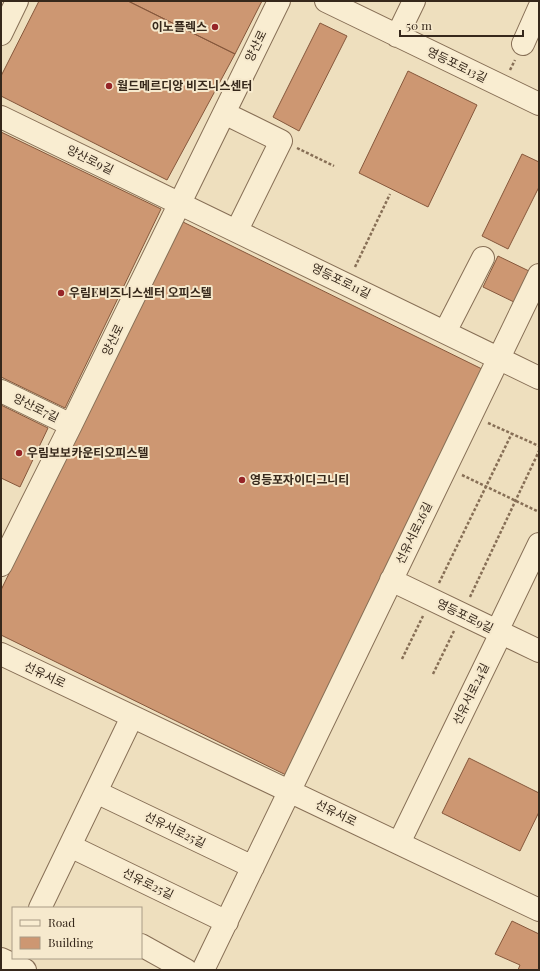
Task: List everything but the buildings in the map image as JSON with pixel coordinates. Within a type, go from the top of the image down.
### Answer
[{"type":"street","points":[[1,34],[17,1]]},
{"type":"street","name":"양산로","points":[[1,565],[279,1]]},
{"type":"street","name":"영등포로13길","points":[[326,1],[539,104]]},
{"type":"street","points":[[397,36],[414,1]]},
{"type":"street","points":[[522,44],[539,8]]},
{"type":"street","points":[[224,113],[281,141],[237,230]]},
{"type":"street","name":"양산로9길","points":[[1,117],[180,203]]},
{"type":"street","name":"영등포로11길","points":[[180,203],[539,378]]},
{"type":"street","points":[[445,332],[483,258]]},
{"type":"street","name":"선유서로26길","points":[[290,792],[539,275]]},
{"type":"street","name":"양산로7길","points":[[1,391],[71,425]]},
{"type":"street","name":"선유서로24길","points":[[399,844],[501,633],[500,625],[539,544]]},
{"type":"street","name":"영등포로9길","points":[[391,580],[539,652]]},
{"type":"street","name":"선유서로","points":[[1,654],[539,910]]},
{"type":"street","points":[[40,907],[132,717]]},
{"type":"street","name":"선유서로25길","points":[[96,792],[253,867]]},
{"type":"street","points":[[203,970],[290,792]]},
{"type":"street","name":"선유로25길","points":[[70,846],[227,922]]},
{"type":"street","points":[[142,946],[186,970]]},
{"type":"path","name":"영등포로13길","points":[[502,87],[522,44]]},
{"type":"path","points":[[281,141],[334,166]]},
{"type":"path","points":[[346,284],[390,194]]},
{"type":"path","points":[[471,415],[539,446]]},
{"type":"path","points":[[402,659],[512,433]]},
{"type":"path","points":[[433,674],[539,451]]},
{"type":"path","points":[[446,467],[539,512]]},
{"type":"place","name":"이노플렉스","points":[[215,27]]},
{"type":"place","name":"월드메르디앙 비즈니스센터","points":[[109,86]]},
{"type":"place","name":"우림E비즈니스센터 오피스텔","points":[[61,293]]},
{"type":"place","name":"우림보보카운티오피스텔","points":[[19,453]]},
{"type":"place","name":"영등포자이디그니티","points":[[242,480]]}]
